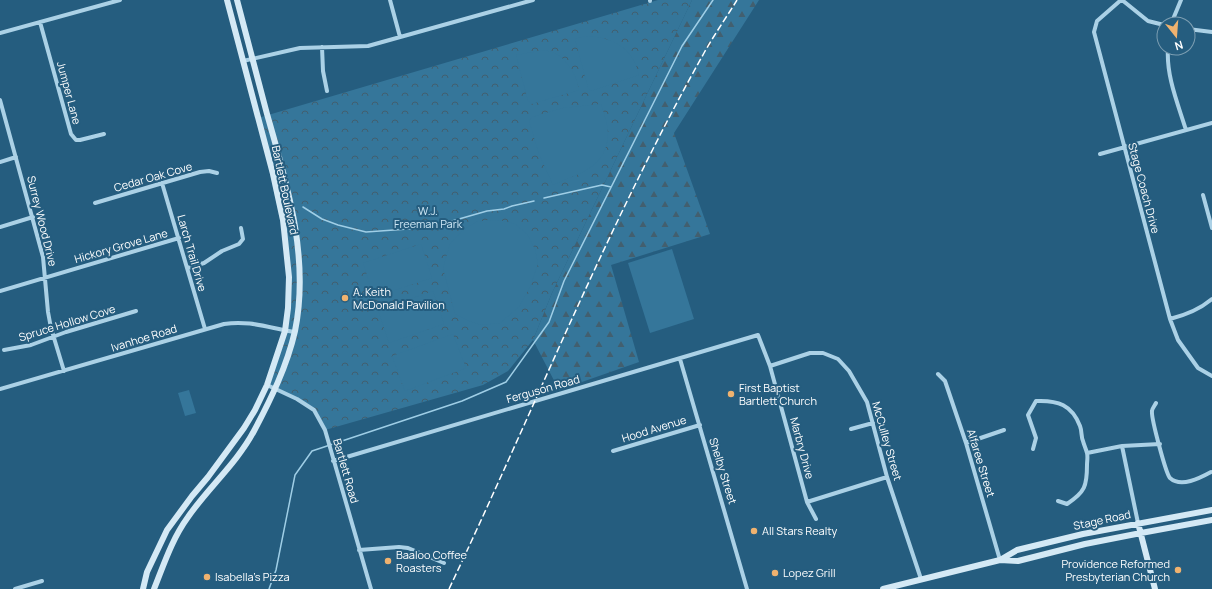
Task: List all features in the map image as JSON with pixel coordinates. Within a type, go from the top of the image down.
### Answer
[{"type":"main road","name":"Bartlett Boulevard","points":[[142,589],[147,572],[167,530],[192,496],[208,478],[255,410],[267,385],[285,331],[288,308],[289,277],[284,220],[227,0]]},
{"type":"main road","name":"Bartlett Boulevard","points":[[154,589],[172,543],[187,518],[253,432],[276,389],[294,332],[298,301],[300,261],[295,225],[237,0]]},
{"type":"main road","points":[[244,428],[253,432]]},
{"type":"main road","points":[[192,496],[200,501]]},
{"type":"main road","name":"Stage Road","points":[[1000,560],[1017,550],[1083,534],[1212,510]]},
{"type":"main road","name":"Stage Road","points":[[883,589],[1000,560],[1018,561],[1085,544],[1212,520]]},
{"type":"main road","points":[[1138,523],[1155,589]]},
{"type":"street","points":[[0,33],[120,0]]},
{"type":"street","points":[[390,0],[400,37]]},
{"type":"street","points":[[243,61],[300,48],[368,46],[533,0]]},
{"type":"street","points":[[1122,0],[1148,21],[1156,23]]},
{"type":"street","name":"Stage Coach Drive","points":[[1122,0],[1097,21],[1094,32],[1170,319],[1178,340],[1198,368],[1212,376]]},
{"type":"street","points":[[1174,16],[1181,0]]},
{"type":"street","name":"Jumper Lane","points":[[40,22],[71,134],[76,140],[104,134]]},
{"type":"street","points":[[1196,30],[1212,32]]},
{"type":"street","points":[[322,47],[323,75],[327,91]]},
{"type":"street","points":[[1168,56],[1170,76],[1186,130]]},
{"type":"street","name":"Surrey Wood Drive","points":[[0,100],[43,257],[46,277],[47,307],[64,371]]},
{"type":"street","points":[[1100,154],[1212,123]]},
{"type":"street","points":[[0,162],[16,157]]},
{"type":"street","name":"Cedar Oak Cove","points":[[95,203],[204,171],[217,173]]},
{"type":"street","name":"Larch Trail Drive","points":[[162,183],[205,329]]},
{"type":"street","points":[[1203,195],[1212,228]]},
{"type":"street","points":[[0,226],[33,217]]},
{"type":"street","points":[[188,268],[202,264],[222,251],[239,244],[243,239],[240,228]]},
{"type":"street","name":"Hickory Grove Lane","points":[[0,291],[179,238]]},
{"type":"street","points":[[1170,319],[1188,315],[1212,299]]},
{"type":"street","name":"Spruce Hollow Cove","points":[[4,350],[31,345],[136,311]]},
{"type":"street","name":"Ivanhoe Road","points":[[0,389],[224,324],[242,322],[294,332]]},
{"type":"street","name":"Ferguson Road","points":[[333,460],[758,335]]},
{"type":"street","name":"Marbry Drive","points":[[758,335],[770,366],[806,502],[816,519]]},
{"type":"street","name":"McCulley Street","points":[[770,366],[810,353],[823,353],[838,359],[849,371],[867,402],[887,477],[921,579]]},
{"type":"street","name":"Shelby Street","points":[[680,359],[747,589]]},
{"type":"street","name":"Alfaree Street","points":[[938,374],[945,381],[966,443],[1000,560]]},
{"type":"street","name":"Bartlett Road","points":[[267,385],[297,399],[314,410],[325,430],[371,589]]},
{"type":"street","points":[[1033,449],[1036,438],[1028,415],[1036,401],[1047,400],[1063,404],[1074,414],[1081,427],[1082,441],[1088,453],[1087,474],[1085,487],[1077,497],[1068,504],[1058,501]]},
{"type":"street","points":[[1156,403],[1152,411],[1166,469],[1170,478],[1179,482],[1198,479],[1211,472]]},
{"type":"street","points":[[851,429],[873,423]]},
{"type":"street","name":"Hood Avenue","points":[[613,451],[700,425]]},
{"type":"street","points":[[966,443],[1004,430]]},
{"type":"street","points":[[1088,453],[1122,446],[1160,444]]},
{"type":"street","points":[[1122,446],[1138,523]]},
{"type":"street","points":[[806,502],[887,477]]},
{"type":"street","points":[[360,550],[400,547],[408,548],[444,564]]},
{"type":"street","points":[[15,589],[42,581]]},
{"type":"green space","name":"W.J. Freeman Park","points":[[658,0],[692,0],[552,293],[533,340],[508,371],[483,385],[325,430],[314,410],[267,385],[285,331],[287,252],[258,118]]},
{"type":"green space","points":[[692,0],[759,0],[674,133],[710,234],[611,265],[639,362],[559,390],[533,340],[552,293]]},
{"type":"green space","points":[[585,36],[612,41],[620,45],[632,57],[639,75],[591,91],[588,88],[575,39]]},
{"type":"green space","points":[[547,51],[560,56],[573,72],[579,90],[532,104],[528,101],[516,55]]},
{"type":"green space","points":[[601,104],[607,122],[608,134],[603,155],[590,168],[582,173],[553,185],[539,154],[529,121],[532,117],[563,108]]},
{"type":"green space","points":[[488,220],[504,221],[515,224],[527,234],[535,249],[538,264],[530,287],[519,307],[500,323],[481,325],[455,314],[443,268],[450,244],[462,231],[476,222]]},
{"type":"green space","points":[[421,244],[432,278],[374,297],[363,263]]},
{"type":"green space","points":[[672,249],[694,319],[650,333],[628,263]]},
{"type":"green space","points":[[433,291],[444,324],[389,343],[378,310]]},
{"type":"green space","points":[[453,334],[466,368],[405,391],[392,356]]},
{"type":"green space","points":[[189,390],[196,413],[185,416],[178,393]]},
{"type":"waterway","points":[[269,589],[276,570],[295,475],[312,451],[462,401],[506,382],[549,322],[564,281],[682,46],[713,0]]},
{"type":"waterway","points":[[544,198],[602,185],[611,187]]},
{"type":"waterway","points":[[303,207],[322,219],[338,225],[366,232],[422,228],[487,211],[504,209],[534,201]]},
{"type":"railway","points":[[449,589],[603,251],[635,185],[704,53],[737,0]]},
{"type":"place","name":"A. Keith McDonald Pavilion","points":[[345,298]]},
{"type":"place","name":"First Baptist Bartlett Church","points":[[731,394]]},
{"type":"place","name":"All Stars Realty","points":[[754,531]]},
{"type":"place","name":"Baaloo Coffee Roasters","points":[[388,561]]},
{"type":"place","name":"Providence Reformed Presbyterian Church","points":[[1178,570]]},
{"type":"place","name":"Lopez Grill","points":[[775,573]]},
{"type":"place","name":"Isabella's Pizza","points":[[207,577]]}]
